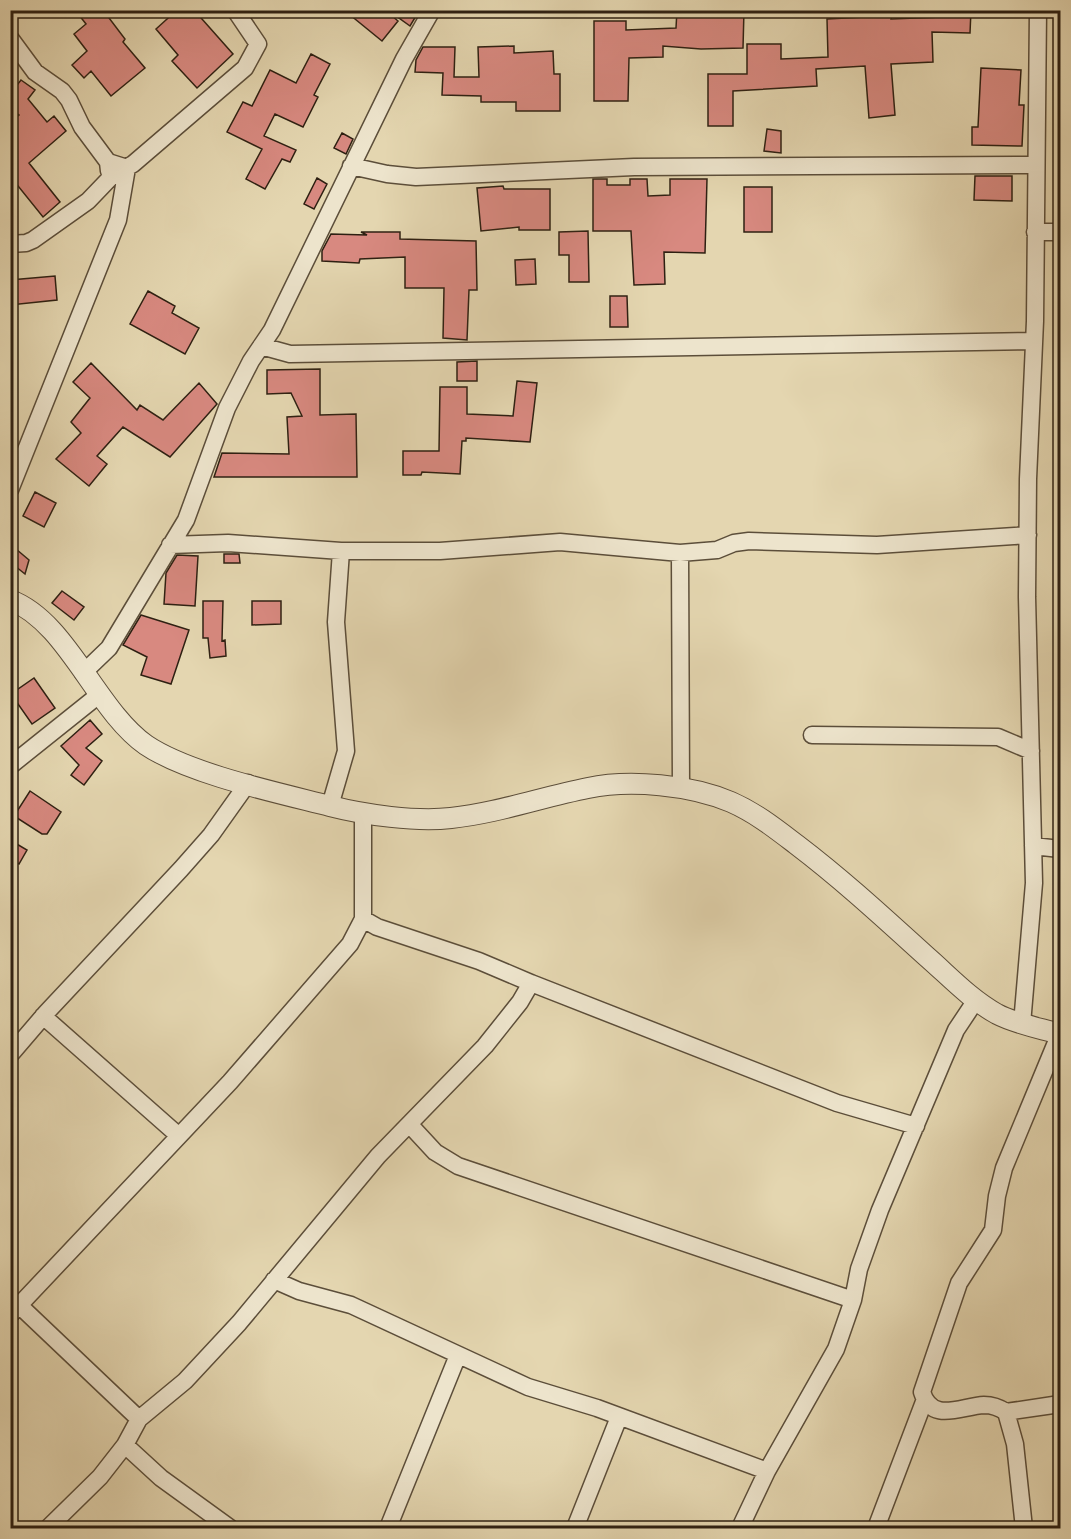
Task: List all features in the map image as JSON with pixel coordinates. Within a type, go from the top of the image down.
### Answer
[{"type":"street","points":[[10,244],[33,240],[88,201],[109,170],[126,168],[245,68],[255,55],[258,44],[235,10]]},
{"type":"street","points":[[83,673],[109,648],[195,501],[226,408],[272,330],[404,59],[432,10]]},
{"type":"street","points":[[1022,1024],[1034,883],[1028,535],[1034,340],[1038,10]]},
{"type":"street","points":[[10,38],[36,72],[62,91],[69,100],[82,127],[109,170]]},
{"type":"street","points":[[351,166],[387,174],[416,177],[634,167],[1035,165]]},
{"type":"street","points":[[10,490],[118,220],[126,168]]},
{"type":"street","points":[[1035,232],[1060,232]]},
{"type":"street","points":[[261,346],[290,354],[1034,340]]},
{"type":"street","points":[[170,545],[228,543],[341,551],[440,551],[560,542],[680,553],[717,550],[734,543],[749,541],[878,544],[1028,535]]},
{"type":"street","points":[[330,806],[345,751],[336,622],[341,551]]},
{"type":"street","points":[[680,553],[681,787]]},
{"type":"street","points":[[10,600],[39,618],[127,728],[146,744],[203,771],[363,813],[448,819],[603,785],[681,787],[731,802],[759,816],[837,876],[976,1000],[998,1014],[1022,1024],[1060,1033],[1004,1168],[997,1196],[993,1230],[959,1283],[924,1383],[925,1399],[876,1528]]},
{"type":"street","points":[[10,766],[100,694]]},
{"type":"street","points":[[812,735],[998,737],[1031,751]]},
{"type":"street","points":[[10,1055],[16,1039],[43,1016],[211,835],[248,783]]},
{"type":"street","points":[[140,1419],[15,1311],[230,1082],[350,944],[363,919],[363,813]]},
{"type":"street","points":[[1033,846],[1060,849]]},
{"type":"street","points":[[363,919],[377,927],[478,961],[837,1103],[916,1126]]},
{"type":"street","points":[[48,1528],[100,1477],[125,1445],[140,1419],[185,1381],[378,1156],[485,1046],[506,1021],[531,983]]},
{"type":"street","points":[[740,1528],[767,1471],[836,1350],[853,1300],[859,1269],[880,1210],[956,1030],[976,1000]]},
{"type":"street","points":[[43,1016],[178,1136]]},
{"type":"street","points":[[410,1125],[435,1152],[458,1166],[853,1300]]},
{"type":"street","points":[[274,1280],[299,1291],[351,1305],[528,1387],[619,1417],[767,1471]]},
{"type":"street","points":[[388,1528],[458,1355]]},
{"type":"street","points":[[925,1399],[939,1412],[949,1413],[985,1405],[1006,1412],[1060,1404]]},
{"type":"street","points":[[1006,1412],[1015,1444],[1024,1528]]},
{"type":"street","points":[[575,1528],[619,1417]]},
{"type":"street","points":[[125,1445],[161,1478],[230,1528]]},
{"type":"building","points":[[75,10],[103,10],[125,39],[123,42],[145,68],[111,96],[91,71],[84,78],[72,65],[87,51],[74,34],[86,24]]},
{"type":"building","points":[[177,10],[194,10],[233,54],[197,88],[172,61],[178,55],[156,29]]},
{"type":"building","points":[[344,10],[385,10],[398,21],[382,41]]},
{"type":"building","points":[[405,10],[416,16],[410,26],[399,18]]},
{"type":"building","points":[[677,10],[718,13],[718,10],[744,10],[743,48],[701,49],[663,46],[663,57],[629,58],[628,101],[594,101],[594,21],[626,21],[626,30],[676,28]]},
{"type":"building","points":[[942,10],[971,10],[970,33],[932,32],[933,62],[891,64],[895,115],[869,118],[865,66],[816,69],[817,86],[733,91],[733,126],[708,126],[708,74],[747,74],[747,44],[781,44],[781,59],[828,57],[827,19],[865,17],[865,12],[892,12],[891,19],[942,17]]},
{"type":"building","points":[[514,46],[514,53],[553,51],[554,74],[560,74],[560,111],[516,111],[516,102],[481,102],[481,96],[442,95],[443,73],[415,72],[416,60],[423,47],[455,47],[454,77],[479,77],[478,47]]},
{"type":"building","points":[[311,54],[330,64],[314,95],[318,97],[303,127],[275,114],[264,136],[296,150],[290,162],[282,159],[265,189],[246,179],[262,149],[227,132],[243,102],[252,106],[270,70],[296,83]]},
{"type":"building","points":[[981,68],[1021,70],[1019,105],[1024,105],[1022,146],[972,145],[972,127],[978,127]]},
{"type":"building","points":[[21,80],[35,90],[28,99],[47,122],[54,116],[66,131],[29,163],[60,202],[43,217],[10,176],[10,122],[19,115],[10,108],[10,94]]},
{"type":"building","points":[[767,129],[781,131],[781,153],[764,151]]},
{"type":"building","points":[[342,133],[353,139],[346,154],[334,148]]},
{"type":"building","points":[[975,176],[1012,176],[1012,201],[974,200]]},
{"type":"building","points":[[317,178],[327,184],[314,209],[304,204]]},
{"type":"building","points":[[593,179],[607,179],[607,185],[630,185],[630,179],[647,179],[648,196],[670,195],[670,179],[707,179],[705,253],[664,252],[665,284],[634,285],[631,231],[593,231]]},
{"type":"building","points":[[503,186],[504,189],[550,189],[550,230],[519,230],[519,227],[481,231],[477,188]]},
{"type":"building","points":[[744,187],[772,187],[772,232],[744,232]]},
{"type":"building","points":[[588,231],[589,282],[569,282],[569,255],[559,255],[559,232]]},
{"type":"building","points":[[361,232],[400,232],[400,239],[476,241],[477,290],[469,290],[467,340],[443,338],[444,288],[405,288],[405,257],[360,259],[359,263],[322,261],[322,251],[331,234],[367,235]]},
{"type":"building","points":[[535,259],[536,284],[516,285],[515,260]]},
{"type":"building","points":[[55,276],[57,300],[10,305],[10,280]]},
{"type":"building","points":[[148,291],[175,306],[172,313],[199,328],[185,354],[130,324]]},
{"type":"building","points":[[610,296],[627,296],[628,327],[610,327]]},
{"type":"building","points":[[477,361],[477,381],[457,381],[457,362]]},
{"type":"building","points":[[91,363],[137,410],[140,405],[163,420],[199,383],[217,404],[170,457],[123,427],[97,456],[107,464],[89,486],[56,459],[81,433],[71,422],[90,398],[73,382]]},
{"type":"building","points":[[320,369],[320,415],[356,414],[357,477],[214,477],[222,453],[289,454],[287,417],[302,416],[291,393],[267,394],[267,370]]},
{"type":"building","points":[[517,381],[537,383],[530,442],[466,438],[466,441],[462,441],[460,474],[422,472],[421,475],[403,475],[403,451],[439,451],[440,387],[467,387],[467,414],[513,416]]},
{"type":"building","points":[[35,492],[56,503],[44,527],[23,516]]},
{"type":"building","points":[[10,544],[29,560],[25,574],[10,562]]},
{"type":"building","points":[[224,554],[239,554],[240,563],[224,563]]},
{"type":"building","points":[[177,555],[198,556],[195,606],[164,604],[166,573]]},
{"type":"building","points":[[62,591],[84,607],[74,620],[52,603]]},
{"type":"building","points":[[203,601],[223,601],[222,641],[225,640],[226,656],[210,658],[208,638],[203,638]]},
{"type":"building","points":[[252,601],[281,601],[281,624],[252,625]]},
{"type":"building","points":[[141,615],[189,630],[171,684],[141,675],[147,657],[123,645]]},
{"type":"building","points":[[34,678],[55,708],[32,724],[11,694]]},
{"type":"building","points":[[90,720],[102,734],[86,748],[102,761],[84,785],[71,775],[79,765],[61,746]]},
{"type":"building","points":[[30,791],[61,812],[47,834],[42,834],[14,816]]},
{"type":"building","points":[[10,840],[27,850],[19,864],[10,859]]}]
